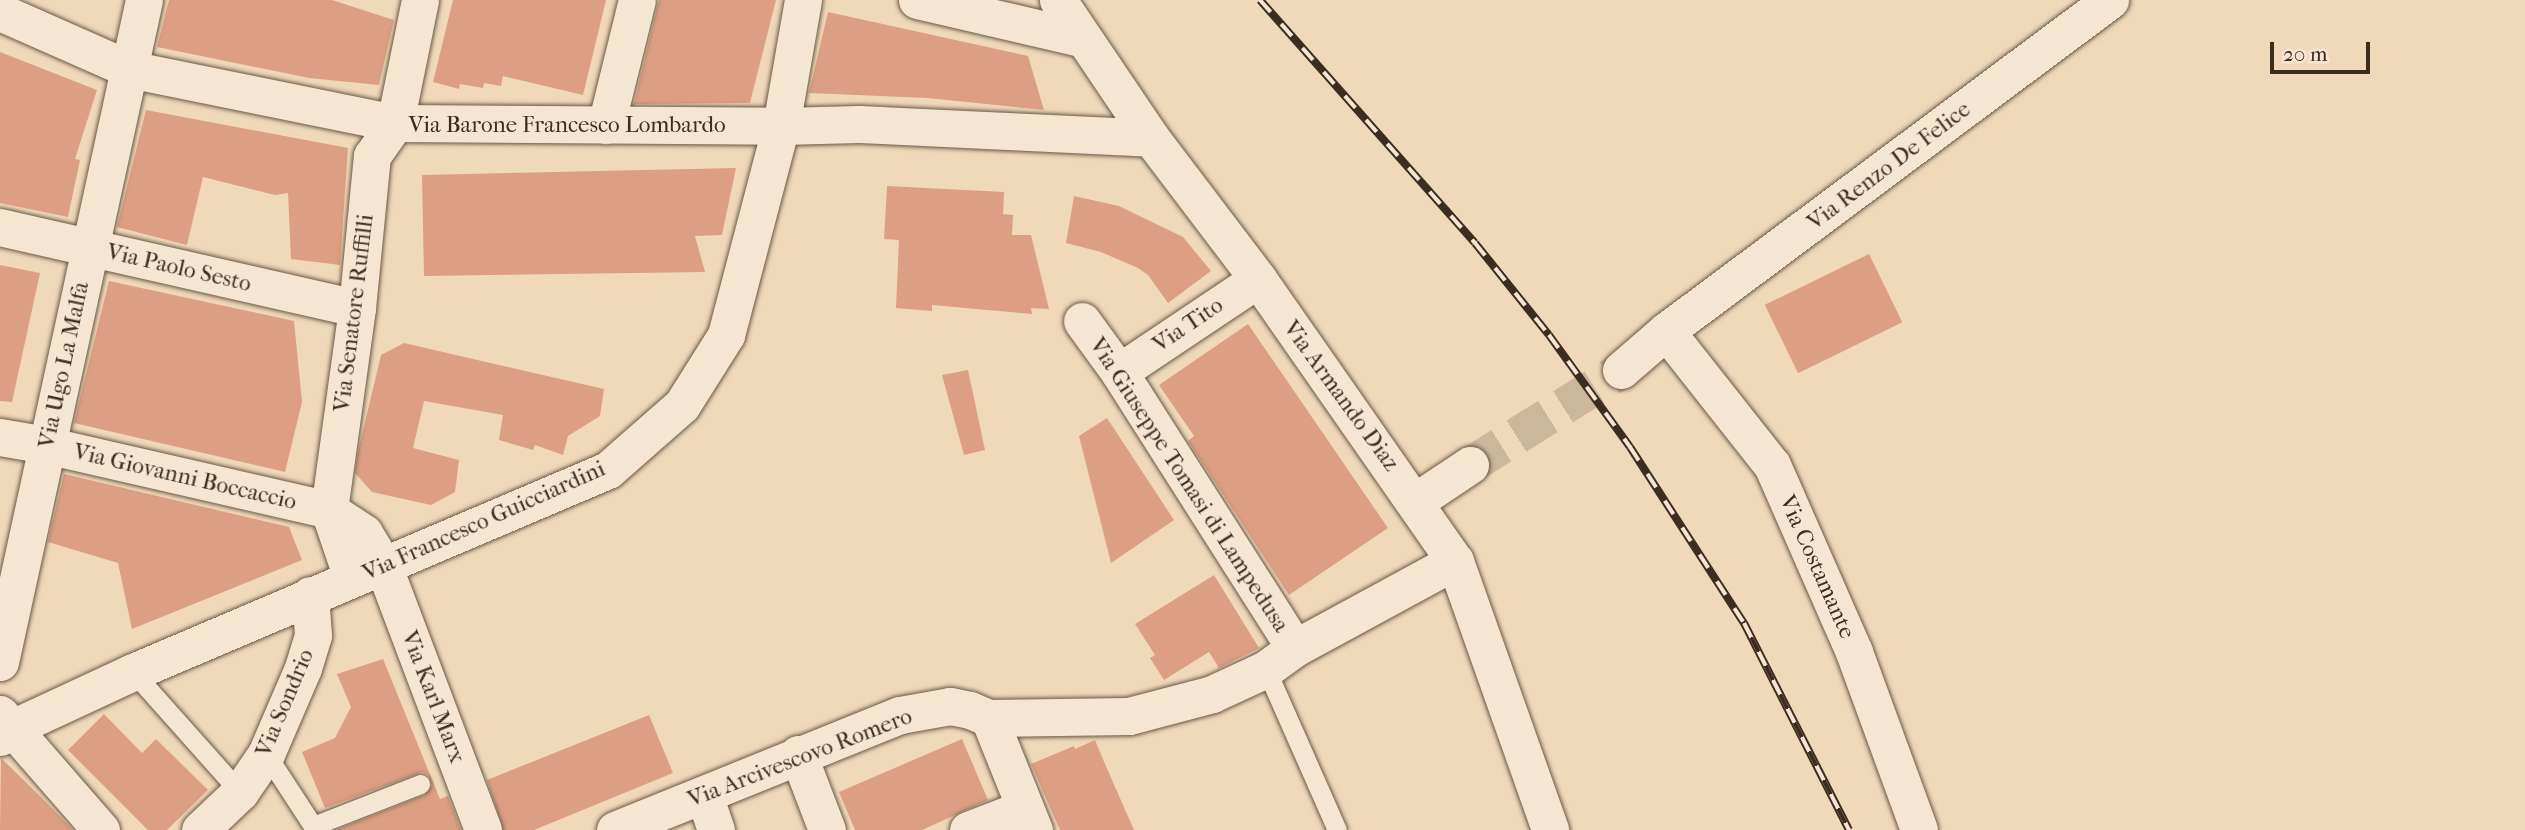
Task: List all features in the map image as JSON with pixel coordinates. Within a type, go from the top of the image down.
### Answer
[{"type":"street","name":"Via Ugo La Malfa","points":[[0,662],[144,0]]},
{"type":"street","points":[[395,123],[420,0]]},
{"type":"street","points":[[606,125],[637,0]]},
{"type":"street","name":"Via Francesco Guicciardini","points":[[3,727],[608,470],[682,405],[726,335],[781,126],[803,0]]},
{"type":"street","points":[[917,0],[1084,39]]},
{"type":"street","name":"Via Armando Diaz","points":[[1058,0],[1152,138],[1258,279],[1416,501],[1455,561],[1550,830]]},
{"type":"street","name":"Via Renzo De Felice","points":[[1621,370],[1666,331],[2110,0]]},
{"type":"street","name":"Via Barone Francesco Lombardo","points":[[0,12],[129,69],[395,123],[781,126],[859,124],[1152,138]]},
{"type":"street","name":"Via Senatore Ruffilli","points":[[329,510],[357,308],[372,156],[395,123]]},
{"type":"street","name":"Via Paolo Sesto","points":[[0,227],[357,308]]},
{"type":"street","name":"Via Tito","points":[[1119,372],[1258,279]]},
{"type":"street","name":"Via Giuseppe Tomasi di Lampedusa","points":[[1082,321],[1119,372],[1281,659]]},
{"type":"street","name":"Via Costamante","points":[[1666,331],[1772,465],[1854,652],[1919,830]]},
{"type":"street","name":"Via Giovanni Boccaccio","points":[[0,438],[46,445],[329,510]]},
{"type":"street","points":[[1416,501],[1470,465]]},
{"type":"street","name":"Via Karl Marx","points":[[329,510],[364,533],[368,571],[484,830]]},
{"type":"street","name":"Via Arcivescovo Romero","points":[[615,830],[798,754],[900,715],[926,709],[950,706],[989,718],[1129,716],[1212,694],[1281,659],[1455,561]]},
{"type":"street","name":"Via Sondrio","points":[[200,830],[240,792],[266,754],[303,668],[313,635],[310,595]]},
{"type":"street","points":[[968,830],[1029,819],[989,718]]},
{"type":"street","points":[[3,727],[102,830]]},
{"type":"street","points":[[798,754],[827,830]]},
{"type":"street","points":[[704,795],[716,830]]},
{"type":"lane","points":[[1281,659],[1337,830]]},
{"type":"lane","points":[[133,672],[240,792]]},
{"type":"lane","points":[[266,754],[313,826],[420,785]]},
{"type":"building","points":[[169,0],[332,0],[394,20],[379,85],[309,78],[157,47]]},
{"type":"building","points":[[453,0],[606,0],[583,95],[503,76],[501,86],[484,83],[483,88],[460,84],[459,89],[433,82]]},
{"type":"building","points":[[659,0],[776,0],[750,103],[634,104]]},
{"type":"building","points":[[828,12],[1028,56],[1044,110],[927,98],[809,93]]},
{"type":"building","points":[[0,52],[97,90],[75,159],[80,160],[68,217],[0,203]]},
{"type":"building","points":[[146,110],[348,148],[340,265],[291,259],[288,193],[275,195],[203,177],[187,245],[117,227]]},
{"type":"building","points":[[736,168],[722,235],[695,236],[705,272],[424,276],[422,175]]},
{"type":"building","points":[[887,186],[1004,192],[1003,214],[1013,215],[1012,235],[1031,235],[1049,309],[1031,308],[1032,314],[932,305],[932,311],[896,308],[899,240],[884,239]]},
{"type":"building","points":[[1074,196],[1119,206],[1183,237],[1211,271],[1168,303],[1148,275],[1138,268],[1101,252],[1066,243]]},
{"type":"building","points":[[1869,254],[1902,322],[1798,373],[1765,305]]},
{"type":"building","points":[[0,265],[40,273],[12,402],[0,401]]},
{"type":"building","points":[[109,281],[294,321],[302,402],[285,472],[74,423]]},
{"type":"building","points":[[1248,324],[1388,528],[1289,595],[1188,441],[1194,436],[1159,385]]},
{"type":"building","points":[[404,343],[604,389],[600,416],[568,436],[563,455],[535,445],[533,450],[499,440],[503,415],[424,401],[413,448],[459,460],[455,492],[431,505],[372,492],[355,473],[358,452],[381,355]]},
{"type":"building","points":[[968,370],[985,450],[964,455],[942,375]]},
{"type":"building","points":[[1107,418],[1174,520],[1111,563],[1079,436]]},
{"type":"building","points":[[64,474],[289,527],[302,560],[132,629],[118,563],[48,542]]},
{"type":"building","points":[[1214,575],[1259,648],[1219,668],[1209,652],[1164,680],[1150,658],[1155,655],[1135,624]]},
{"type":"building","points":[[383,659],[440,799],[448,796],[461,830],[336,830],[425,795],[432,785],[428,775],[422,772],[325,808],[302,752],[335,738],[351,707],[337,674]]},
{"type":"building","points":[[104,714],[142,753],[156,739],[208,790],[167,830],[148,830],[68,750]]},
{"type":"building","points":[[649,715],[673,773],[534,830],[503,830],[487,780]]},
{"type":"building","points":[[962,739],[988,800],[922,830],[855,830],[839,792]]},
{"type":"building","points":[[1095,740],[1134,830],[1060,830],[1031,764]]},
{"type":"building","points":[[1,758],[42,798],[73,830],[0,830]]},
{"type":"tunnel","points":[[1470,465],[1621,370]]},
{"type":"railway","points":[[1260,0],[1475,243],[1549,335],[1630,447],[1744,623],[1849,830]]}]
